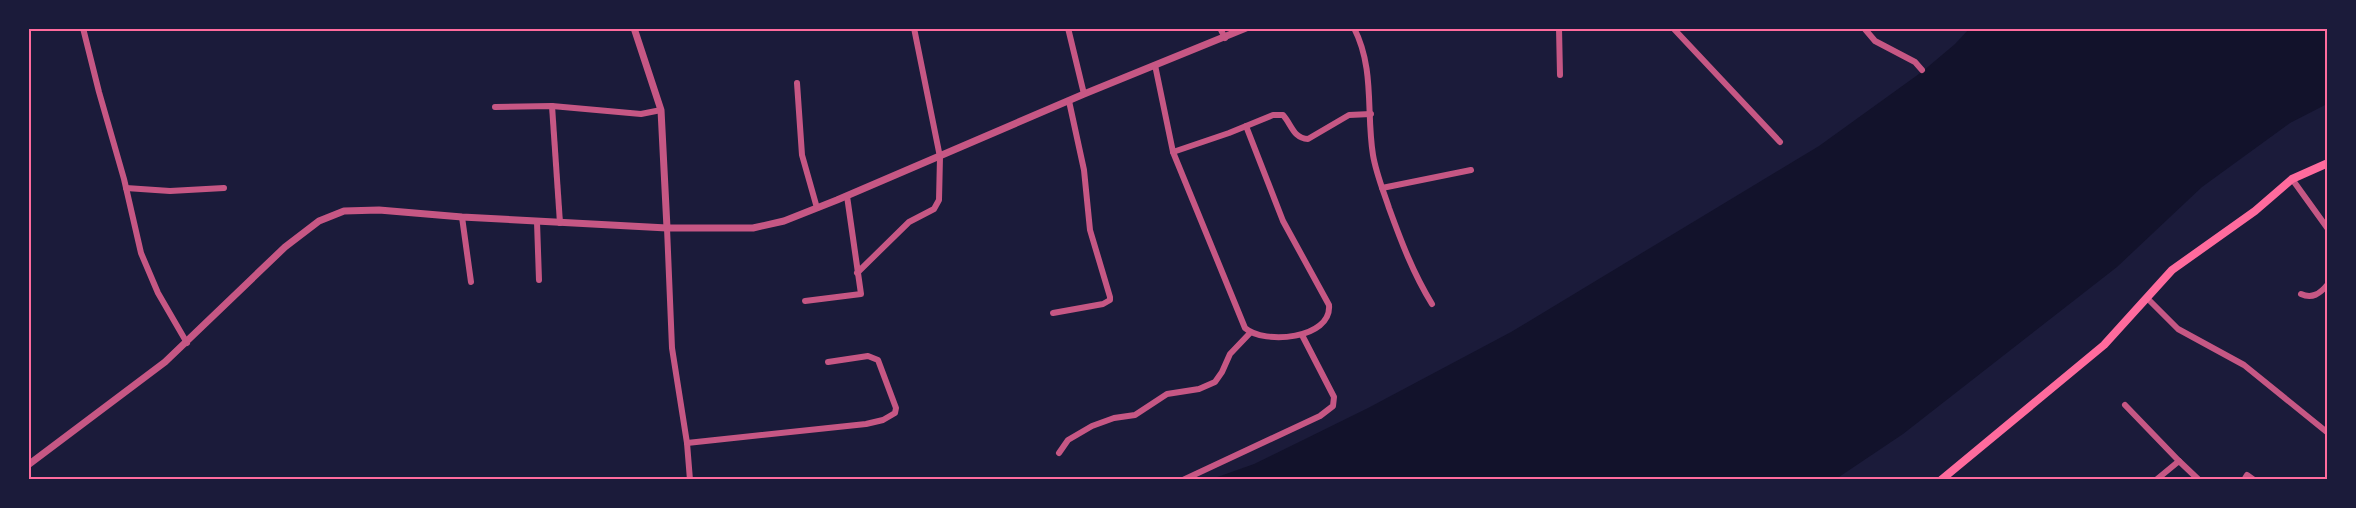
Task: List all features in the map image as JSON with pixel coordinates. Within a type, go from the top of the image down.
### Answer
[{"type":"main road","points":[[1941,480],[2104,345],[2172,270],[2255,211],[2292,179],[2328,163]]},
{"type":"street","points":[[83,28],[141,253],[158,293],[187,343]]},
{"type":"street","points":[[634,28],[661,110],[672,348],[687,444],[690,480]]},
{"type":"street","points":[[857,273],[909,222],[934,209],[939,200],[940,157],[914,28]]},
{"type":"street","points":[[1068,28],[1084,94]]},
{"type":"street","points":[[1220,28],[1225,38]]},
{"type":"street","points":[[28,465],[187,343],[285,247],[320,221],[344,211],[379,210],[462,218],[667,228],[753,228],[784,221],[847,196],[1084,94],[1246,28]]},
{"type":"street","points":[[1354,28],[1360,41],[1370,92],[1373,157],[1411,267],[1432,304]]},
{"type":"street","points":[[1560,28],[1560,75]]},
{"type":"street","points":[[1673,28],[1780,142]]},
{"type":"street","points":[[1864,28],[1875,41],[1915,62],[1922,70]]},
{"type":"street","points":[[1155,65],[1173,152],[1245,328],[1250,333],[1274,337],[1302,335],[1325,322],[1329,305],[1283,222],[1246,126]]},
{"type":"street","points":[[796,83],[802,155],[817,208]]},
{"type":"street","points":[[1053,313],[1103,304],[1110,300],[1090,230],[1084,170],[1069,101]]},
{"type":"street","points":[[495,107],[552,106],[641,114],[661,110]]},
{"type":"street","points":[[552,106],[560,223]]},
{"type":"street","points":[[1173,152],[1279,114],[1287,119],[1294,133],[1308,139],[1349,115],[1371,114]]},
{"type":"street","points":[[1382,188],[1471,170]]},
{"type":"street","points":[[2292,179],[2328,229]]},
{"type":"street","points":[[126,188],[170,191],[224,188]]},
{"type":"street","points":[[805,301],[860,296],[862,292],[857,273],[847,196]]},
{"type":"street","points":[[462,218],[471,282]]},
{"type":"street","points":[[537,222],[539,280]]},
{"type":"street","points":[[2301,294],[2308,297],[2318,294],[2328,284]]},
{"type":"street","points":[[2147,298],[2178,329],[2244,365],[2328,434]]},
{"type":"street","points":[[1059,453],[1068,440],[1092,426],[1114,418],[1135,415],[1167,394],[1199,389],[1215,382],[1230,354],[1250,333]]},
{"type":"street","points":[[1183,480],[1329,411],[1333,406],[1334,397],[1302,335]]},
{"type":"street","points":[[687,444],[866,424],[883,420],[895,413],[896,408],[878,360],[868,356],[828,362]]},
{"type":"street","points":[[2125,405],[2199,480]]},
{"type":"street","points":[[2156,480],[2179,461]]},
{"type":"street","points":[[2244,480],[2247,475],[2254,480]]},
{"type":"shaded area","points":[[1969,29],[2327,29],[2327,104],[2290,123],[2202,187],[2117,267],[1903,434],[1836,479],[1209,480],[1254,464],[1368,408],[1511,332],[1819,146],[1923,71]]}]
